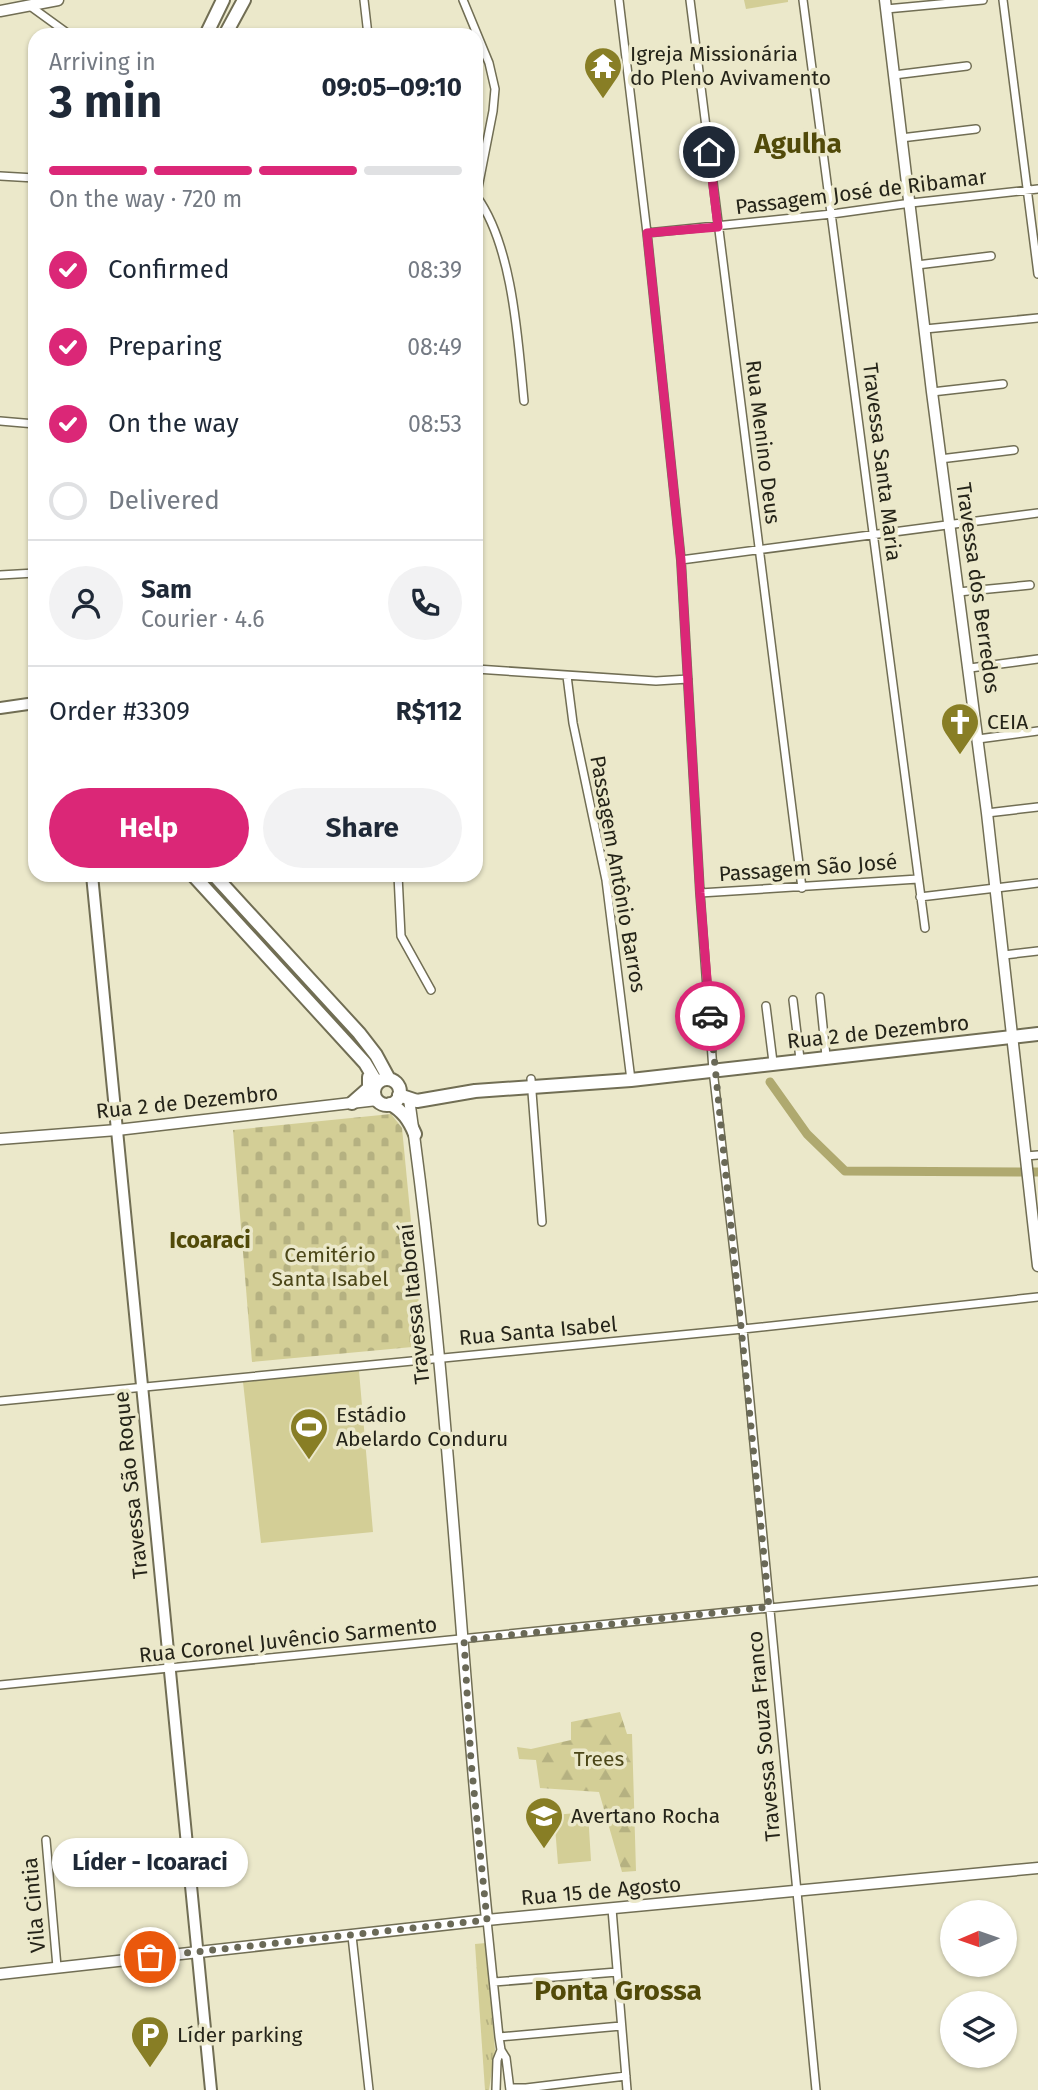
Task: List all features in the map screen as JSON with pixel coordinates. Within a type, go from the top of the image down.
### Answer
[{"type":"main road","points":[[209,28],[223,0]]},
{"type":"main road","points":[[229,28],[244,0]]},
{"type":"main road","points":[[0,708],[28,704]]},
{"type":"main road","name":"Travessa São Roque","points":[[93,882],[211,2090]]},
{"type":"main road","points":[[199,882],[365,1063],[383,1081],[397,1085],[394,1100]]},
{"type":"main road","points":[[220,882],[359,1033],[376,1055],[383,1081]]},
{"type":"main road","name":"Rua 2 de Dezembro","points":[[394,1100],[417,1101],[531,1083],[716,1068],[1038,1034]]},
{"type":"main road","points":[[352,1103],[369,1088],[365,1063]]},
{"type":"main road","points":[[383,1081],[374,1088],[394,1100],[415,1134]]},
{"type":"street","points":[[0,11],[18,4],[30,6],[58,0]]},
{"type":"street","points":[[364,0],[367,28]]},
{"type":"street","points":[[463,0],[475,28]]},
{"type":"street","name":"Travessa Souza Franco","points":[[619,0],[647,233],[681,560],[700,893],[816,2090]]},
{"type":"street","name":"Rua Menino Deus","points":[[690,0],[802,888]]},
{"type":"street","name":"Travessa Santa Maria","points":[[803,0],[925,928]]},
{"type":"street","points":[[886,5],[982,0]]},
{"type":"street","points":[[1003,0],[1038,274]]},
{"type":"street","name":"Travessa dos Berredos","points":[[886,5],[940,459],[988,813],[1038,1266]]},
{"type":"street","points":[[30,6],[60,28]]},
{"type":"street","points":[[483,48],[495,89],[483,162]]},
{"type":"street","points":[[894,75],[967,66]]},
{"type":"street","points":[[901,138],[976,129]]},
{"type":"street","points":[[0,176],[28,178]]},
{"type":"street","name":"Passagem José de Ribamar","points":[[647,233],[832,214],[1038,188]]},
{"type":"street","points":[[483,207],[496,237],[514,306],[524,401]]},
{"type":"street","points":[[917,265],[991,256]]},
{"type":"street","points":[[925,329],[1038,318]]},
{"type":"street","points":[[932,392],[1003,384]]},
{"type":"street","points":[[0,421],[28,423]]},
{"type":"street","points":[[940,459],[1014,450]]},
{"type":"street","points":[[681,560],[1038,513]]},
{"type":"street","points":[[0,575],[28,573]]},
{"type":"street","points":[[958,592],[1030,585]]},
{"type":"street","points":[[970,668],[1038,659]]},
{"type":"street","points":[[483,670],[656,681],[688,680]]},
{"type":"street","name":"Passagem Antônio Barros","points":[[567,676],[573,723],[606,880],[631,1076]]},
{"type":"street","points":[[978,739],[1038,732]]},
{"type":"street","points":[[988,813],[1038,807]]},
{"type":"street","name":"Passagem São José","points":[[700,893],[918,879]]},
{"type":"street","points":[[398,882],[401,936],[430,990]]},
{"type":"street","points":[[920,897],[1038,883]]},
{"type":"street","points":[[1004,955],[1038,951]]},
{"type":"street","points":[[820,997],[826,1056]]},
{"type":"street","points":[[793,1000],[800,1059]]},
{"type":"street","points":[[766,1006],[773,1062]]},
{"type":"street","points":[[531,1083],[542,1222]]},
{"type":"street","name":"Rua 2 de Dezembro","points":[[0,1139],[117,1130],[394,1100]]},
{"type":"street","name":"Travessa Itaboraí","points":[[394,1100],[415,1134],[439,1358],[464,1640],[471,1761],[499,2037],[501,2050],[506,2058],[510,2089]]},
{"type":"street","points":[[1026,1156],[1038,1155]]},
{"type":"street","name":"Rua Santa Isabel","points":[[0,1402],[743,1329],[1038,1297]]},
{"type":"street","name":"Rua Coronel Juvêncio Sarmento","points":[[0,1685],[1038,1581]]},
{"type":"street","name":"Vila Cintia","points":[[46,1840],[57,1967]]},
{"type":"street","name":"Rua 15 de Agosto","points":[[0,1973],[487,1920],[1038,1868]]},
{"type":"street","points":[[612,1909],[627,2090]]},
{"type":"street","points":[[352,1936],[369,2090]]},
{"type":"street","points":[[494,1982],[617,1972]]},
{"type":"street","points":[[499,2037],[621,2026]]},
{"type":"street","name":"Travessa Itaboraí","points":[[496,2090],[497,2060],[501,2050]]},
{"type":"street","points":[[510,2089],[626,2076]]},
{"type":"green space","points":[[744,0],[788,0],[788,2],[746,9]]},
{"type":"green space","name":"Cemitério Santa Isabel","points":[[391,1114],[402,1128],[423,1346],[252,1362],[233,1130]]},
{"type":"green space","name":"Estádio Abelardo Conduru","points":[[359,1371],[373,1532],[261,1543],[243,1382]]},
{"type":"green space","name":"Trees","points":[[620,1712],[627,1734],[632,1734],[636,1871],[622,1872],[599,1792],[540,1788],[536,1760],[519,1759],[517,1747],[531,1749],[571,1740],[571,1722]]},
{"type":"green space","points":[[588,1812],[591,1861],[558,1864],[554,1815]]},
{"type":"green space","points":[[486,1943],[495,2050],[489,2090],[485,2090],[475,1944]]},
{"type":"waterway","points":[[770,1082],[807,1134],[845,1171],[1038,1172]]},
{"type":"way so far","points":[[150,1957],[487,1920],[471,1761],[464,1640],[769,1607],[743,1329],[713,1070],[710,1016]]},
{"type":"place","name":"Igreja Missionária do Pleno Avivamento","points":[[603,100]]},
{"type":"place","name":"CEIA","points":[[960,756]]},
{"type":"place","name":"Estádio Abelardo Conduru","points":[[309,1461]]},
{"type":"place","name":"Avertano Rocha","points":[[544,1850]]},
{"type":"place","name":"Líder - Icoaraci","points":[[150,1957]]},
{"type":"place","name":"Líder parking","points":[[150,2069]]},
{"type":"district","name":"Agulha","points":[[798,143]]},
{"type":"district","name":"Icoaraci","points":[[210,1240]]},
{"type":"district","name":"Ponta Grossa","points":[[618,1990]]},
{"type":"route","points":[[709,152],[718,227],[647,233],[681,560],[700,893],[710,1016]]}]
